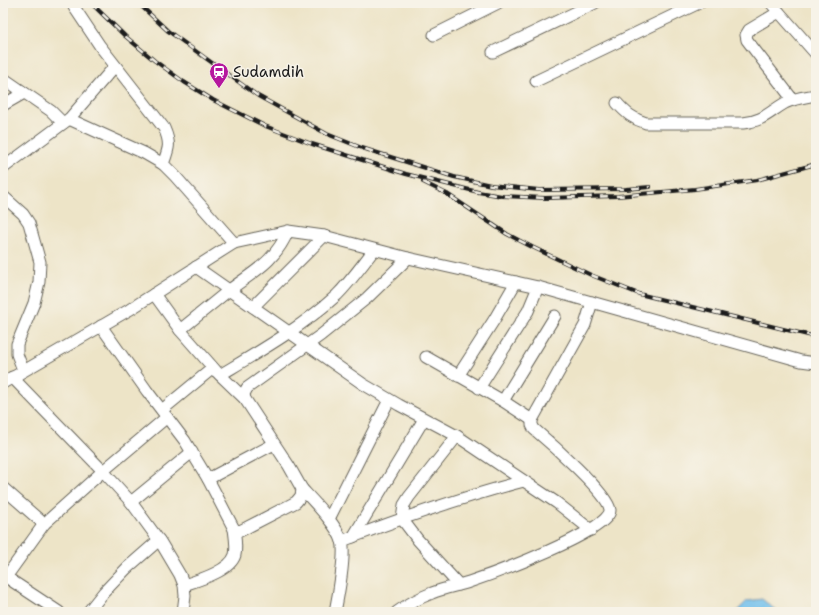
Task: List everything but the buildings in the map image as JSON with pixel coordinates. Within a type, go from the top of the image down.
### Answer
[{"type":"street","points":[[73,3],[74,7],[115,66],[164,128],[169,139],[169,148],[163,164]]},
{"type":"street","points":[[434,36],[498,3]]},
{"type":"street","points":[[493,52],[595,3]]},
{"type":"street","points":[[536,81],[699,3]]},
{"type":"street","points":[[771,3],[816,54]]},
{"type":"street","points":[[779,12],[750,30],[746,35],[747,40],[793,100]]},
{"type":"street","points":[[3,168],[66,121],[115,66]]},
{"type":"street","points":[[3,78],[66,121],[144,153],[163,164],[234,243]]},
{"type":"street","points":[[3,105],[24,93]]},
{"type":"street","points":[[617,104],[626,114],[636,120],[646,123],[743,123],[753,122],[763,118],[785,103],[816,95]]},
{"type":"street","points":[[3,196],[23,214],[29,223],[40,262],[39,282],[34,303],[17,344],[17,354],[23,370]]},
{"type":"street","points":[[180,330],[229,290],[261,268],[272,258],[280,248],[288,231]]},
{"type":"street","points":[[183,612],[185,596],[184,585],[180,575],[159,540],[131,502],[103,470],[8,380],[154,294],[234,243],[288,231],[324,236],[374,250],[538,287],[800,361],[816,363]]},
{"type":"street","points":[[252,307],[324,236]]},
{"type":"street","points":[[59,612],[4,576],[44,524],[164,413],[216,371],[289,332],[336,295],[374,250]]},
{"type":"street","points":[[245,399],[244,394],[247,388],[307,345],[367,298],[408,258]]},
{"type":"street","points":[[196,267],[307,345],[389,400],[457,436],[557,503],[591,530]]},
{"type":"street","points":[[458,376],[494,320],[516,282]]},
{"type":"street","points":[[479,388],[528,311],[538,287]]},
{"type":"street","points":[[154,294],[180,330],[216,371],[245,399],[302,489],[348,539]]},
{"type":"street","points":[[397,612],[410,602],[432,592],[459,585],[571,541],[591,530],[603,521],[608,514],[610,510],[608,504],[590,481],[534,429],[532,425],[532,420],[585,325],[592,302]]},
{"type":"street","points":[[503,402],[555,316]]},
{"type":"street","points":[[101,326],[185,441],[208,479],[234,529],[236,546],[232,561],[224,568],[184,585]]},
{"type":"street","points":[[426,357],[532,420]]},
{"type":"street","points":[[329,519],[389,400]]},
{"type":"street","points":[[335,612],[343,553],[348,539],[424,418]]},
{"type":"street","points":[[457,436],[404,505],[402,519],[418,540],[459,585]]},
{"type":"street","points":[[208,479],[274,444]]},
{"type":"street","points":[[131,502],[192,452]]},
{"type":"street","points":[[348,539],[486,491],[524,481]]},
{"type":"street","points":[[3,488],[44,524]]},
{"type":"street","points":[[234,529],[240,531],[296,502],[302,496],[302,489]]},
{"type":"street","points":[[88,612],[104,592],[127,568],[159,540]]},
{"type":"water","points":[[762,599],[778,612],[736,612],[747,601]]},
{"type":"railway","points":[[91,3],[125,36],[155,61],[184,82],[213,100],[265,126],[312,144],[406,174],[478,192],[502,196],[545,198],[618,196],[695,189],[757,180],[816,164]]},
{"type":"railway","points":[[138,3],[168,31],[258,96],[327,134],[362,148],[454,177],[491,185],[539,190],[626,189],[650,187]]},
{"type":"railway","points":[[423,182],[447,194],[507,234],[532,247],[591,275],[639,294],[816,337]]},
{"type":"place","name":"Sudamdih","points":[[219,89]]}]
